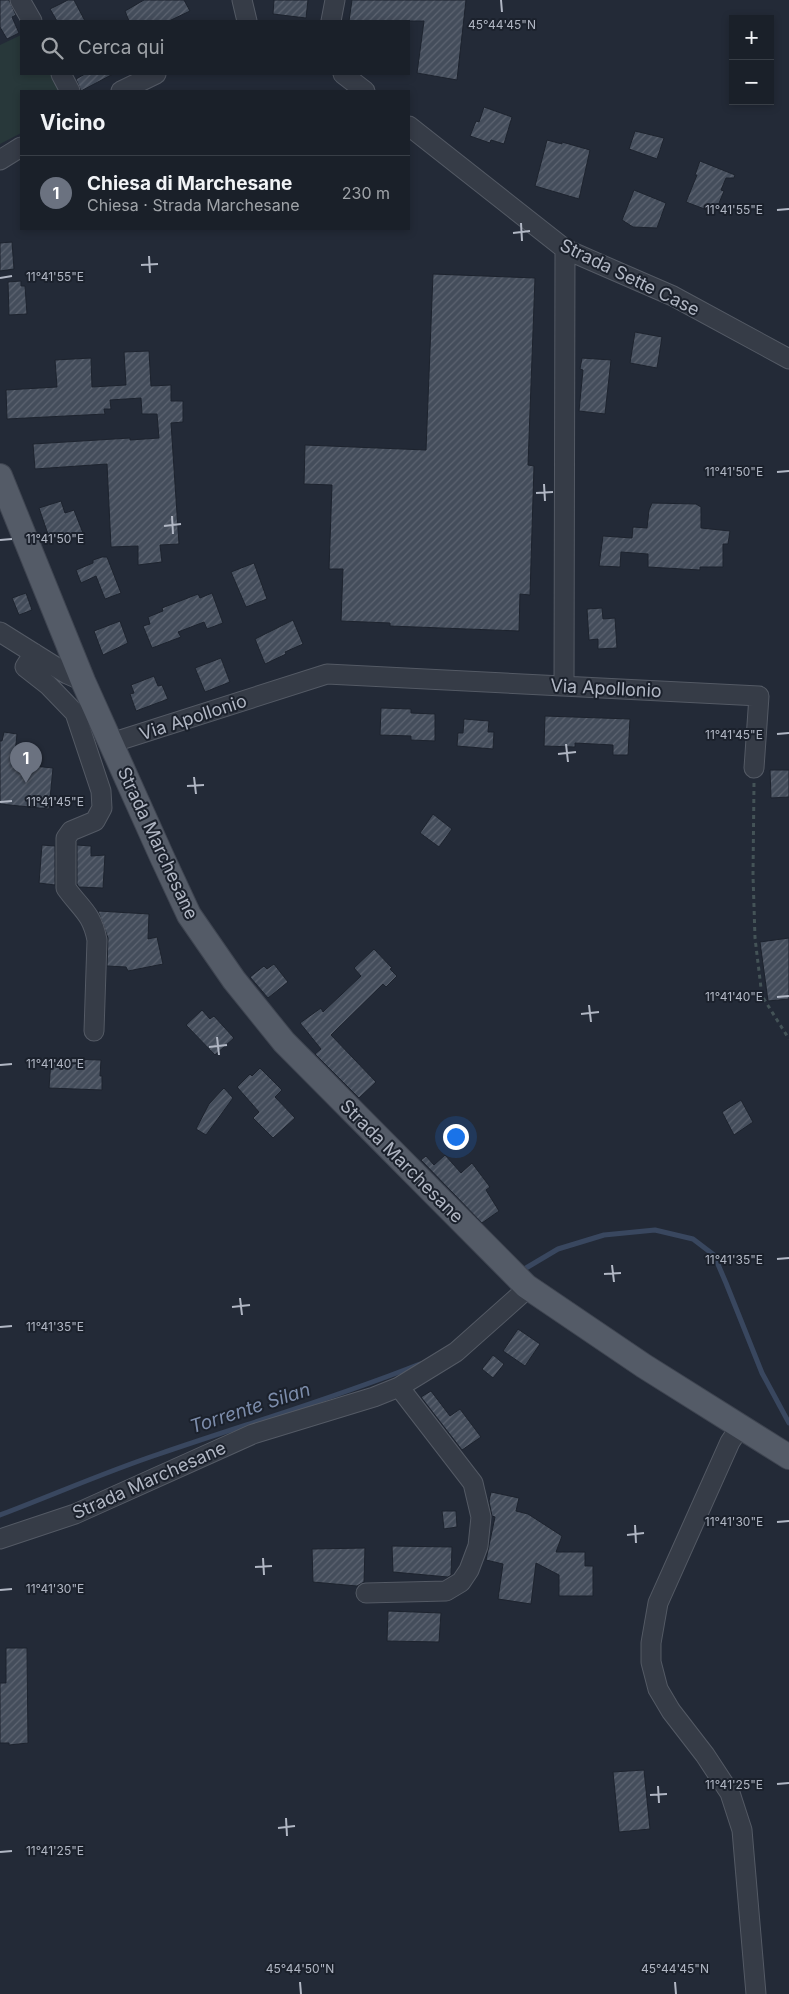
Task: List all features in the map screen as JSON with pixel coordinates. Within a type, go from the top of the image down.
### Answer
[{"type":"main road","name":"Strada Marchesane","points":[[0,476],[82,681],[112,743],[189,915],[234,980],[284,1042],[526,1286],[644,1366],[740,1427],[786,1452]]},
{"type":"street","points":[[20,0],[31,20]]},
{"type":"street","points":[[242,0],[248,20]]},
{"type":"street","points":[[331,20],[335,0]]},
{"type":"street","points":[[62,75],[69,90]]},
{"type":"street","points":[[123,90],[154,75]]},
{"type":"street","points":[[344,75],[364,90]]},
{"type":"street","name":"Strada Sette Case","points":[[410,127],[565,249],[672,296],[789,359]]},
{"type":"street","points":[[0,160],[20,148]]},
{"type":"street","points":[[564,686],[565,249]]},
{"type":"street","points":[[0,632],[67,674],[82,681]]},
{"type":"street","points":[[34,653],[25,667],[48,686],[75,713],[101,791],[102,808],[95,821],[71,831],[66,838],[66,888],[89,915],[94,926],[96,940],[94,1031]]},
{"type":"street","name":"Via Apollonio","points":[[112,743],[327,674],[759,696],[754,768]]},
{"type":"street","name":"Strada Marchesane","points":[[0,1539],[75,1514],[218,1448],[253,1434],[374,1397],[398,1387],[456,1352],[519,1296],[526,1286]]},
{"type":"street","points":[[366,1593],[446,1591],[462,1582],[469,1570],[478,1546],[482,1518],[472,1483],[398,1387]]},
{"type":"street","points":[[740,1427],[730,1442],[658,1603],[651,1643],[651,1662],[658,1689],[667,1704],[730,1793],[742,1830],[756,1994]]},
{"type":"path","points":[[754,768],[753,875],[755,938],[762,996],[789,1039]]},
{"type":"shaded area","points":[[20,35],[20,75],[52,75],[59,90],[20,90],[20,134],[0,144],[0,45]]},
{"type":"building","points":[[0,0],[9,0],[16,15],[12,17],[19,33],[7,39],[0,27]]},
{"type":"building","points":[[68,0],[74,0],[84,20],[56,20],[50,9]]},
{"type":"building","points":[[144,0],[184,0],[190,11],[171,20],[129,20],[125,11]]},
{"type":"building","points":[[274,0],[308,0],[306,18],[273,14]]},
{"type":"building","points":[[352,0],[466,0],[457,80],[417,73],[424,21],[349,20]]},
{"type":"building","points":[[83,75],[111,75],[83,90],[81,90],[76,79]]},
{"type":"building","points":[[484,107],[512,117],[504,144],[491,140],[490,143],[470,136],[476,121],[479,122]]},
{"type":"building","points":[[635,131],[664,138],[657,159],[629,149]]},
{"type":"building","points":[[547,140],[590,150],[579,199],[535,186]]},
{"type":"building","points":[[700,161],[735,175],[734,178],[726,178],[721,190],[724,191],[715,213],[686,202],[697,175],[695,175]]},
{"type":"building","points":[[634,190],[666,203],[657,228],[633,227],[622,220]]},
{"type":"building","points":[[12,242],[14,269],[0,271],[0,243]]},
{"type":"building","points":[[433,274],[535,278],[528,465],[534,466],[530,595],[520,594],[519,631],[390,626],[390,623],[341,621],[343,569],[329,569],[332,485],[304,484],[305,445],[426,450]]},
{"type":"building","points":[[21,281],[21,286],[25,286],[27,314],[9,315],[8,282]]},
{"type":"building","points":[[635,332],[662,337],[657,368],[630,363]]},
{"type":"building","points":[[149,351],[151,386],[171,385],[171,401],[183,401],[183,422],[171,423],[179,544],[160,545],[162,562],[138,565],[138,546],[111,547],[107,464],[35,469],[33,444],[159,438],[157,414],[142,414],[141,398],[110,400],[111,409],[104,409],[105,414],[7,419],[6,390],[57,387],[55,360],[91,358],[92,387],[126,385],[124,352]]},
{"type":"building","points":[[582,358],[611,360],[605,414],[579,411],[583,370],[580,369]]},
{"type":"building","points":[[61,501],[65,513],[74,510],[83,533],[62,540],[60,536],[50,540],[39,508]]},
{"type":"building","points":[[652,503],[696,504],[701,507],[701,528],[730,531],[728,544],[723,544],[723,567],[700,567],[700,570],[648,567],[648,554],[621,552],[620,567],[599,566],[603,536],[632,538],[633,527],[647,528],[649,510]]},
{"type":"building","points":[[102,557],[107,557],[121,593],[105,599],[96,576],[81,583],[76,570]]},
{"type":"building","points":[[254,563],[267,599],[246,607],[231,572]]},
{"type":"building","points":[[26,593],[32,610],[19,615],[12,598]]},
{"type":"building","points":[[212,593],[223,623],[207,629],[204,622],[178,632],[181,637],[152,648],[143,626],[150,624],[148,617],[163,611],[162,608],[198,594],[200,598]]},
{"type":"building","points":[[602,608],[603,619],[615,618],[617,648],[598,649],[598,639],[589,640],[587,609]]},
{"type":"building","points":[[293,620],[303,644],[265,664],[255,639]]},
{"type":"building","points":[[120,621],[128,643],[103,655],[94,631]]},
{"type":"building","points":[[221,658],[230,682],[205,692],[195,668]]},
{"type":"building","points":[[154,676],[158,686],[162,685],[168,699],[136,711],[130,694],[134,693],[131,685]]},
{"type":"building","points":[[381,708],[411,709],[411,713],[435,714],[435,741],[411,740],[411,736],[380,735]]},
{"type":"building","points":[[545,716],[630,719],[628,755],[613,755],[613,745],[575,743],[575,747],[544,746]]},
{"type":"building","points":[[464,719],[489,721],[488,732],[494,732],[493,749],[457,746],[458,733],[463,733]]},
{"type":"building","points":[[4,732],[17,734],[14,764],[53,768],[49,809],[0,804],[0,741],[2,741]]},
{"type":"building","points":[[770,770],[789,770],[789,797],[771,798]]},
{"type":"building","points":[[433,814],[452,829],[439,847],[420,833]]},
{"type":"building","points":[[42,845],[55,846],[55,885],[39,883]]},
{"type":"building","points":[[77,845],[91,846],[91,856],[105,855],[103,888],[79,887],[77,884]]},
{"type":"building","points":[[98,911],[149,914],[148,939],[157,937],[163,964],[128,971],[126,967],[107,966],[108,938]]},
{"type":"building","points":[[789,938],[789,999],[768,1001],[760,942]]},
{"type":"building","points":[[374,949],[397,976],[386,987],[383,984],[331,1035],[376,1082],[359,1098],[315,1054],[321,1049],[300,1023],[321,1008],[323,1012],[361,976],[354,968]]},
{"type":"building","points":[[274,964],[288,982],[268,998],[250,977],[264,966],[267,969]]},
{"type":"building","points":[[202,1010],[210,1019],[214,1016],[234,1038],[215,1055],[186,1025]]},
{"type":"building","points":[[51,1060],[101,1060],[100,1076],[102,1076],[102,1090],[49,1088]]},
{"type":"building","points":[[260,1068],[282,1090],[275,1097],[295,1118],[273,1138],[253,1118],[259,1112],[237,1087],[250,1074],[252,1076]]},
{"type":"building","points":[[224,1088],[233,1098],[206,1135],[196,1129],[209,1104]]},
{"type":"building","points":[[741,1100],[753,1122],[734,1135],[722,1112]]},
{"type":"building","points":[[445,1155],[461,1173],[472,1163],[490,1187],[486,1190],[499,1211],[482,1223],[421,1160],[426,1156],[434,1165]]},
{"type":"building","points":[[518,1329],[540,1344],[525,1366],[503,1351]]},
{"type":"building","points":[[493,1355],[504,1364],[493,1378],[482,1369]]},
{"type":"building","points":[[431,1391],[450,1416],[460,1409],[481,1437],[462,1450],[421,1397]]},
{"type":"building","points":[[491,1492],[519,1498],[516,1511],[528,1514],[562,1536],[556,1552],[585,1552],[585,1566],[593,1566],[593,1596],[559,1596],[559,1575],[536,1563],[531,1604],[498,1599],[503,1564],[486,1560],[495,1517],[492,1516],[489,1501]]},
{"type":"building","points":[[442,1511],[456,1511],[457,1527],[444,1529]]},
{"type":"building","points":[[392,1546],[452,1547],[451,1575],[448,1577],[393,1572]]},
{"type":"building","points":[[365,1548],[364,1582],[357,1586],[313,1582],[312,1549]]},
{"type":"building","points":[[388,1611],[441,1613],[439,1642],[387,1641]]},
{"type":"building","points":[[6,1648],[27,1648],[28,1743],[9,1745],[9,1743],[0,1743],[0,1683],[6,1683]]},
{"type":"building","points":[[644,1770],[650,1829],[619,1832],[613,1772]]},
{"type":"waterway","points":[[526,1268],[558,1249],[604,1235],[655,1230],[693,1239],[714,1255],[762,1373],[789,1423]]},
{"type":"waterway","name":"Torrente Silan","points":[[0,1515],[139,1461],[323,1400],[420,1364]]},
{"type":"place","name":"Chiesa di Marchesane","points":[[26,783]]}]
